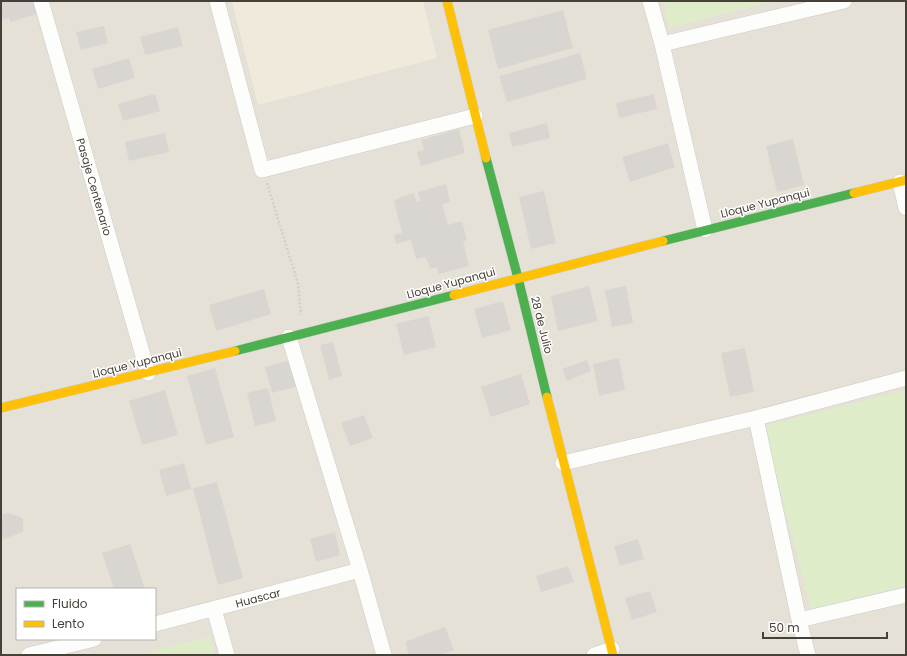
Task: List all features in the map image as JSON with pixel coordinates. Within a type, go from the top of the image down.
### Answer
[{"type":"street","name":"Pasaje Centenario","points":[[41,1],[148,373]]},
{"type":"street","points":[[217,1],[262,170],[475,116]]},
{"type":"street","name":"28 de Julio","points":[[447,1],[612,652]]},
{"type":"street","points":[[650,1],[662,44],[704,230]]},
{"type":"street","points":[[662,44],[843,1]]},
{"type":"street","name":"Lloque Yupanqui","points":[[1,408],[296,336],[704,230],[903,181]]},
{"type":"street","points":[[903,181],[906,208]]},
{"type":"street","points":[[296,336],[384,655]]},
{"type":"street","points":[[563,463],[756,418],[906,378]]},
{"type":"street","points":[[756,418],[799,620],[808,655]]},
{"type":"street","name":"Huascar","points":[[156,624],[360,570]]},
{"type":"street","points":[[799,620],[906,595]]},
{"type":"street","points":[[214,609],[227,655]]},
{"type":"street","points":[[29,655],[90,640]]},
{"type":"street","points":[[594,655],[612,652]]},
{"type":"path","points":[[262,170],[298,284],[296,336]]},
{"type":"shaded area","points":[[1,1],[906,1],[906,655],[1,655]]},
{"type":"shaded area","points":[[232,1],[423,1],[437,58],[258,105]]},
{"type":"green space","points":[[663,1],[774,1],[669,28]]},
{"type":"green space","points":[[906,390],[906,586],[811,609],[764,426]]},
{"type":"green space","points":[[210,636],[215,655],[141,655]]},
{"type":"building","points":[[1,1],[34,1],[37,14],[10,22],[9,18],[1,20]]},
{"type":"building","points":[[563,10],[573,48],[498,69],[488,30]]},
{"type":"building","points":[[104,26],[108,43],[81,50],[76,32]]},
{"type":"building","points":[[178,27],[183,46],[145,55],[140,37]]},
{"type":"building","points":[[580,53],[587,79],[507,102],[499,76]]},
{"type":"building","points":[[129,58],[135,78],[98,89],[92,69]]},
{"type":"building","points":[[155,94],[160,111],[123,121],[118,104]]},
{"type":"building","points":[[654,94],[657,109],[619,118],[616,103]]},
{"type":"building","points":[[547,123],[550,138],[512,147],[509,133]]},
{"type":"building","points":[[459,129],[465,153],[421,166],[417,152],[424,150],[421,140]]},
{"type":"building","points":[[165,133],[169,152],[129,161],[125,142]]},
{"type":"building","points":[[793,139],[804,185],[777,192],[766,146]]},
{"type":"building","points":[[668,143],[675,167],[630,182],[622,157]]},
{"type":"building","points":[[446,184],[450,202],[442,204],[448,225],[462,221],[467,240],[463,241],[469,266],[439,274],[437,267],[430,269],[426,257],[416,259],[411,240],[396,244],[394,235],[402,233],[394,201],[414,193],[417,202],[420,201],[418,192]]},
{"type":"building","points":[[544,191],[556,243],[531,249],[519,197]]},
{"type":"building","points":[[589,286],[598,321],[558,331],[551,296]]},
{"type":"building","points":[[626,286],[633,323],[612,327],[605,290]]},
{"type":"building","points":[[264,289],[271,314],[216,331],[209,305]]},
{"type":"building","points":[[503,301],[511,330],[482,338],[474,309]]},
{"type":"building","points":[[428,316],[436,347],[404,355],[396,324]]},
{"type":"building","points":[[333,342],[342,376],[329,380],[320,345]]},
{"type":"building","points":[[745,348],[754,392],[730,397],[721,353]]},
{"type":"building","points":[[619,358],[625,390],[599,396],[593,364]]},
{"type":"building","points":[[290,360],[298,386],[272,393],[265,367]]},
{"type":"building","points":[[587,360],[591,371],[567,381],[562,369]]},
{"type":"building","points":[[215,368],[234,437],[206,445],[187,376]]},
{"type":"building","points":[[521,374],[530,404],[491,417],[481,387]]},
{"type":"building","points":[[268,388],[276,421],[255,426],[247,393]]},
{"type":"building","points":[[165,390],[178,435],[142,445],[129,401]]},
{"type":"building","points":[[364,415],[373,438],[350,446],[341,423]]},
{"type":"building","points":[[184,463],[191,489],[166,496],[159,470]]},
{"type":"building","points":[[217,482],[243,578],[218,585],[193,488]]},
{"type":"building","points":[[8,513],[23,518],[23,532],[1,540],[1,515]]},
{"type":"building","points":[[335,532],[340,555],[316,562],[310,539]]},
{"type":"building","points":[[638,539],[644,559],[620,566],[614,546]]},
{"type":"building","points":[[130,544],[145,588],[114,588],[102,553]]},
{"type":"building","points":[[568,566],[574,582],[541,592],[536,576]]},
{"type":"building","points":[[650,591],[657,612],[632,620],[625,598]]},
{"type":"building","points":[[445,627],[454,650],[441,655],[409,655],[405,642]]},
{"type":"traffic: fast","points":[[486,158],[518,278],[547,397]]},
{"type":"traffic: fast","points":[[663,241],[854,193]]},
{"type":"traffic: fast","points":[[235,351],[454,295]]},
{"type":"traffic: slow","points":[[447,1],[486,158]]},
{"type":"traffic: slow","points":[[854,193],[906,180]]},
{"type":"traffic: slow","points":[[454,295],[663,241]]},
{"type":"traffic: slow","points":[[1,408],[235,351]]},
{"type":"traffic: slow","points":[[547,397],[613,655]]}]
